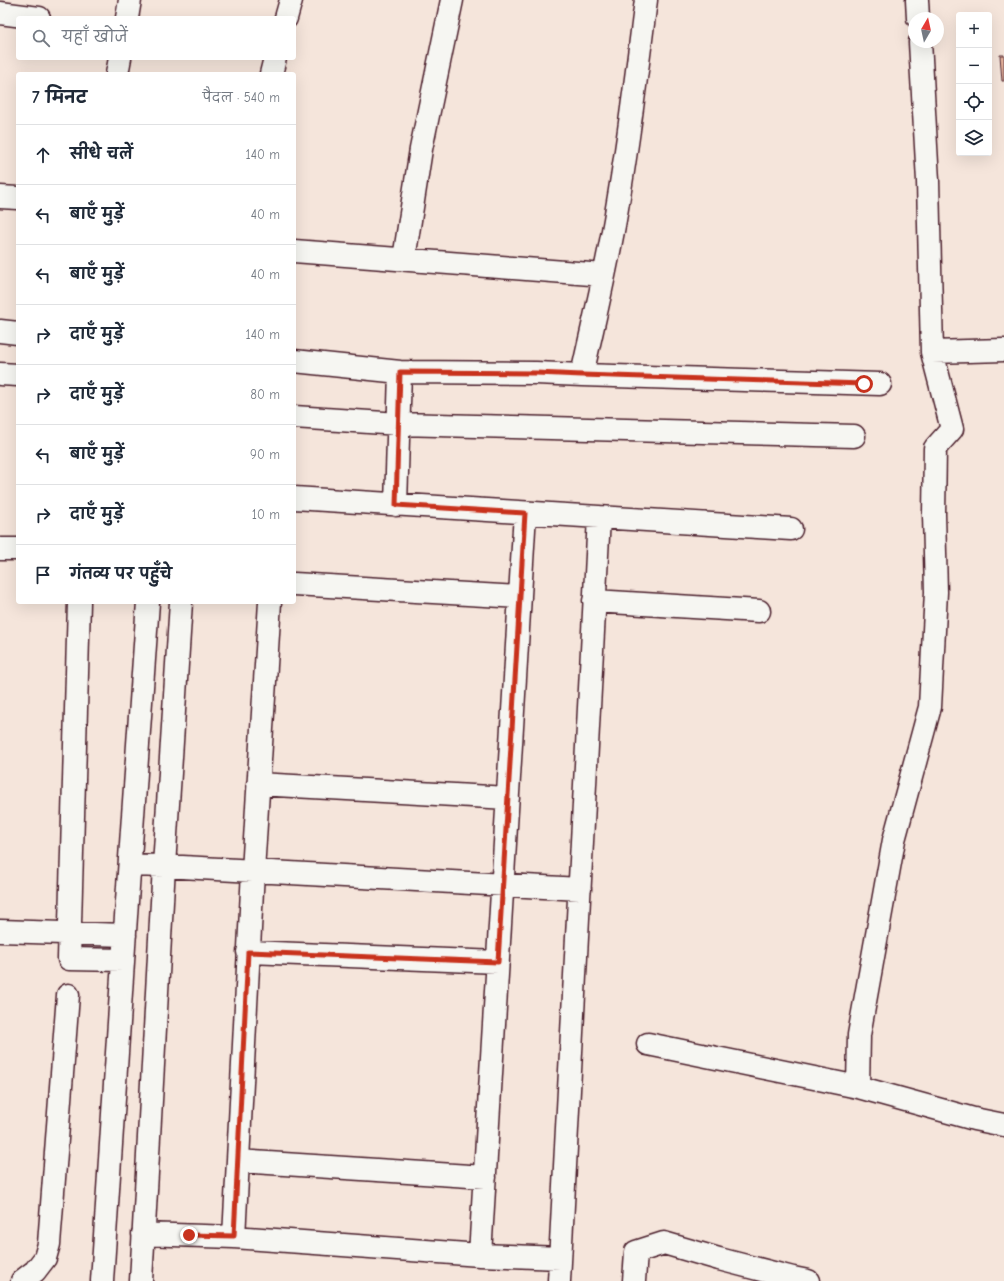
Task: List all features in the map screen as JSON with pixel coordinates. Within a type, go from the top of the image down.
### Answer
[{"type":"street","points":[[127,16],[130,0]]},
{"type":"street","points":[[287,16],[291,0]]},
{"type":"street","points":[[404,259],[421,150],[452,0]]},
{"type":"street","points":[[582,375],[617,210],[630,127],[646,0]]},
{"type":"street","points":[[917,0],[918,12]]},
{"type":"street","points":[[0,13],[23,16]]},
{"type":"street","points":[[858,1087],[859,1035],[894,840],[930,707],[936,592],[934,514],[935,448],[952,429],[932,352],[928,181],[920,48]]},
{"type":"street","points":[[117,72],[120,60]]},
{"type":"street","points":[[272,72],[274,60]]},
{"type":"street","points":[[0,197],[16,198]]},
{"type":"street","points":[[296,250],[604,275]]},
{"type":"street","points":[[0,331],[16,333]]},
{"type":"street","points":[[932,352],[1004,350]]},
{"type":"street","points":[[296,362],[400,372],[536,373],[880,384]]},
{"type":"street","points":[[396,505],[400,372]]},
{"type":"street","points":[[0,374],[16,375]]},
{"type":"street","points":[[296,417],[399,424],[854,436]]},
{"type":"street","points":[[296,498],[792,529]]},
{"type":"street","points":[[480,1255],[525,513]]},
{"type":"street","points":[[559,1281],[598,517]]},
{"type":"street","points":[[0,549],[16,549]]},
{"type":"street","points":[[296,584],[520,597]]},
{"type":"street","points":[[594,601],[759,611]]},
{"type":"street","points":[[79,604],[69,958],[123,960]]},
{"type":"street","points":[[102,1281],[148,604]]},
{"type":"street","points":[[141,1281],[164,866],[181,604]]},
{"type":"street","points":[[234,1236],[252,871],[270,604]]},
{"type":"street","points":[[258,784],[508,798]]},
{"type":"street","points":[[130,865],[580,889]]},
{"type":"street","points":[[0,931],[125,934]]},
{"type":"street","points":[[248,952],[498,962]]},
{"type":"street","points":[[22,1281],[35,1271],[45,1258],[48,1244],[68,995]]},
{"type":"street","points":[[648,1044],[858,1087],[1004,1126]]},
{"type":"street","points":[[238,1161],[485,1177]]},
{"type":"street","points":[[143,1234],[234,1236],[480,1255],[560,1258]]},
{"type":"street","points":[[634,1281],[636,1252],[664,1243],[726,1261],[808,1281]]},
{"type":"building","points":[[1000,55],[1004,55],[1004,81],[1002,81]]},
{"type":"route","points":[[189,1235],[234,1236],[248,952],[498,962],[525,513],[396,505],[400,372],[536,373],[864,384]]}]
